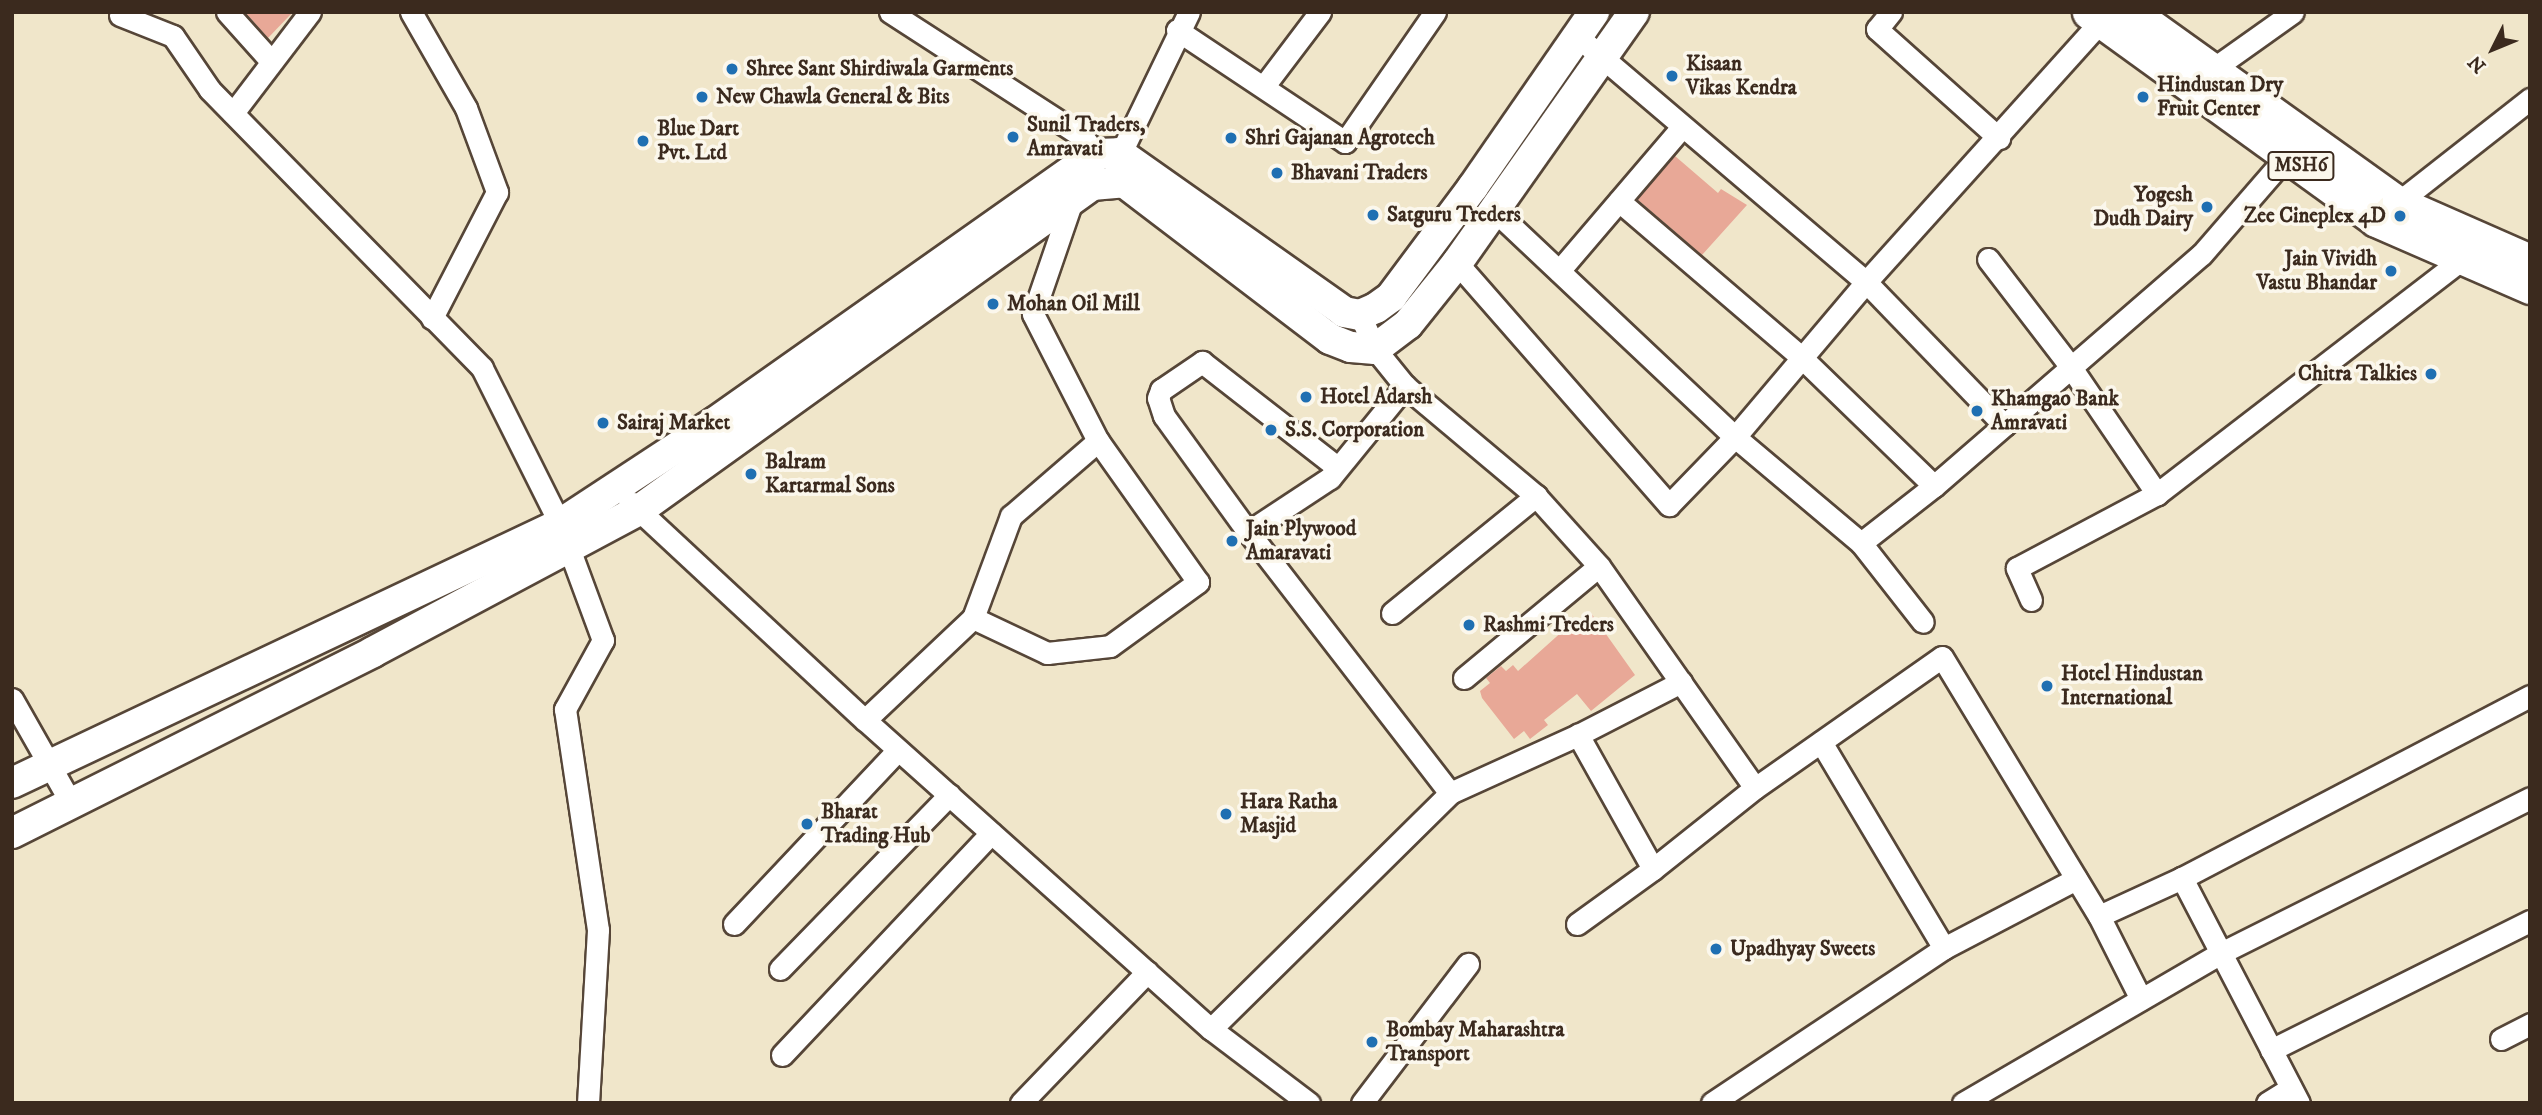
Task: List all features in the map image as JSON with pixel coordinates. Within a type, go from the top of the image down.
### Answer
[{"type":"main road","name":"MSH6","points":[[2107,15],[2387,212]]},
{"type":"main road","name":"MSH6","points":[[2200,78],[2287,156],[2387,212],[2474,250],[2530,287]]},
{"type":"main road","name":"MSH6","points":[[2474,250],[2530,261]]},
{"type":"street","points":[[228,12],[271,61]]},
{"type":"street","points":[[233,113],[310,12]]},
{"type":"street","points":[[411,12],[466,108],[497,192],[432,318]]},
{"type":"street","points":[[890,12],[1083,137],[1093,174],[1344,312],[1360,315],[1391,297],[1473,187],[1594,12]]},
{"type":"street","points":[[1264,86],[1320,12]]},
{"type":"street","points":[[974,618],[1047,653],[1110,646],[1198,582],[1098,441],[1033,314],[1093,174],[1183,21],[1264,86],[1345,142],[1435,12]]},
{"type":"street","points":[[12,833],[565,536],[617,490],[1093,174],[1124,182],[1330,339],[1351,347],[1376,348],[1408,324],[1457,263],[1634,12]]},
{"type":"street","points":[[1891,12],[1877,29],[1999,138]]},
{"type":"street","points":[[2200,78],[2293,12]]},
{"type":"street","points":[[120,15],[173,36],[233,113],[482,368],[565,536],[603,640],[565,709],[598,930],[588,1103]]},
{"type":"street","points":[[1457,263],[1669,505],[1735,437],[1866,282],[1999,138],[2107,15]]},
{"type":"street","points":[[1577,36],[1866,282],[2004,425]]},
{"type":"street","points":[[2387,212],[2530,99]]},
{"type":"street","points":[[1559,271],[1682,127]]},
{"type":"street","points":[[1861,543],[1934,486],[2202,254],[2287,156]]},
{"type":"street","points":[[12,783],[565,536],[639,510],[1093,174]]},
{"type":"street","points":[[1619,201],[1802,358],[1934,486]]},
{"type":"street","points":[[1494,210],[1735,437],[1861,543],[1923,622]]},
{"type":"street","points":[[2031,600],[2017,568],[2157,494],[2474,250]]},
{"type":"street","points":[[1988,259],[2070,366],[2157,494]]},
{"type":"street","points":[[1360,315],[1376,348],[1405,386],[1536,496],[1599,566],[1755,788]]},
{"type":"street","points":[[1338,468],[1211,366],[1202,362],[1161,390],[1158,407],[1248,532],[1450,793]]},
{"type":"street","points":[[1248,532],[1338,468],[1405,386]]},
{"type":"street","points":[[865,720],[974,618],[1011,516],[1098,441]]},
{"type":"street","points":[[617,490],[898,750],[1211,1029],[1309,1103]]},
{"type":"street","points":[[1392,613],[1536,496]]},
{"type":"street","points":[[1464,678],[1599,566]]},
{"type":"street","points":[[1577,924],[1653,869],[1755,788],[1942,657],[2099,916],[2141,999]]},
{"type":"street","points":[[1211,1029],[1450,793],[1578,734],[1681,682]]},
{"type":"street","points":[[2099,916],[2182,878],[2530,696]]},
{"type":"street","points":[[12,699],[71,803]]},
{"type":"street","points":[[1578,734],[1653,869]]},
{"type":"street","points":[[1821,742],[1944,948]]},
{"type":"street","points":[[734,924],[898,750]]},
{"type":"street","points":[[780,969],[949,795]]},
{"type":"street","points":[[1963,1103],[2219,954],[2530,798]]},
{"type":"street","points":[[782,1055],[991,833]]},
{"type":"street","points":[[2182,878],[2219,954],[2295,1095],[2267,1103]]},
{"type":"street","points":[[1712,1103],[1944,948],[2076,879]]},
{"type":"street","points":[[2271,1050],[2530,920]]},
{"type":"street","points":[[1362,1103],[1468,964]]},
{"type":"street","points":[[1021,1103],[1147,972]]},
{"type":"street","points":[[2501,1039],[2530,1024]]},
{"type":"building","points":[[245,12],[293,12],[268,38]]},
{"type":"building","points":[[1675,156],[1718,193],[1721,189],[1747,205],[1702,255],[1637,199]]},
{"type":"building","points":[[1591,613],[1635,675],[1591,711],[1577,694],[1544,720],[1548,725],[1530,739],[1524,731],[1514,739],[1482,698],[1480,691],[1490,683],[1486,678],[1501,666],[1506,671],[1513,665],[1518,671],[1575,620],[1578,623]]},
{"type":"place","name":"Shree Sant Shirdiwala Garments","points":[[732,69]]},
{"type":"place","name":"Kisaan Vikas Kendra","points":[[1672,76]]},
{"type":"place","name":"New Chawla General & Bits","points":[[702,97]]},
{"type":"place","name":"Hindustan Dry Fruit Center","points":[[2143,97]]},
{"type":"place","name":"Sunil Traders, Amravati","points":[[1013,137]]},
{"type":"place","name":"Shri Gajanan Agrotech","points":[[1231,138]]},
{"type":"place","name":"Blue Dart Pvt. Ltd","points":[[643,141]]},
{"type":"place","name":"Bhavani Traders","points":[[1277,173]]},
{"type":"place","name":"Yogesh Dudh Dairy","points":[[2207,207]]},
{"type":"place","name":"Satguru Treders","points":[[1373,215]]},
{"type":"place","name":"Zee Cineplex 4D","points":[[2400,216]]},
{"type":"place","name":"Jain Vividh Vastu Bhandar","points":[[2391,271]]},
{"type":"place","name":"Mohan Oil Mill","points":[[993,304]]},
{"type":"place","name":"Chitra Talkies","points":[[2431,374]]},
{"type":"place","name":"Hotel Adarsh","points":[[1306,397]]},
{"type":"place","name":"Khamgao Bank Amravati","points":[[1977,411]]},
{"type":"place","name":"Sairaj Market","points":[[603,423]]},
{"type":"place","name":"S.S. Corporation","points":[[1271,430]]},
{"type":"place","name":"Balram Kartarmal Sons","points":[[751,474]]},
{"type":"place","name":"Jain Plywood Amaravati","points":[[1232,541]]},
{"type":"place","name":"Rashmi Treders","points":[[1469,625]]},
{"type":"place","name":"Hotel Hindustan International","points":[[2047,686]]},
{"type":"place","name":"Hara Ratha Masjid","points":[[1226,814]]},
{"type":"place","name":"Bharat Trading Hub","points":[[807,824]]},
{"type":"place","name":"Upadhyay Sweets","points":[[1716,949]]},
{"type":"place","name":"Bombay Maharashtra Transport","points":[[1372,1042]]}]
